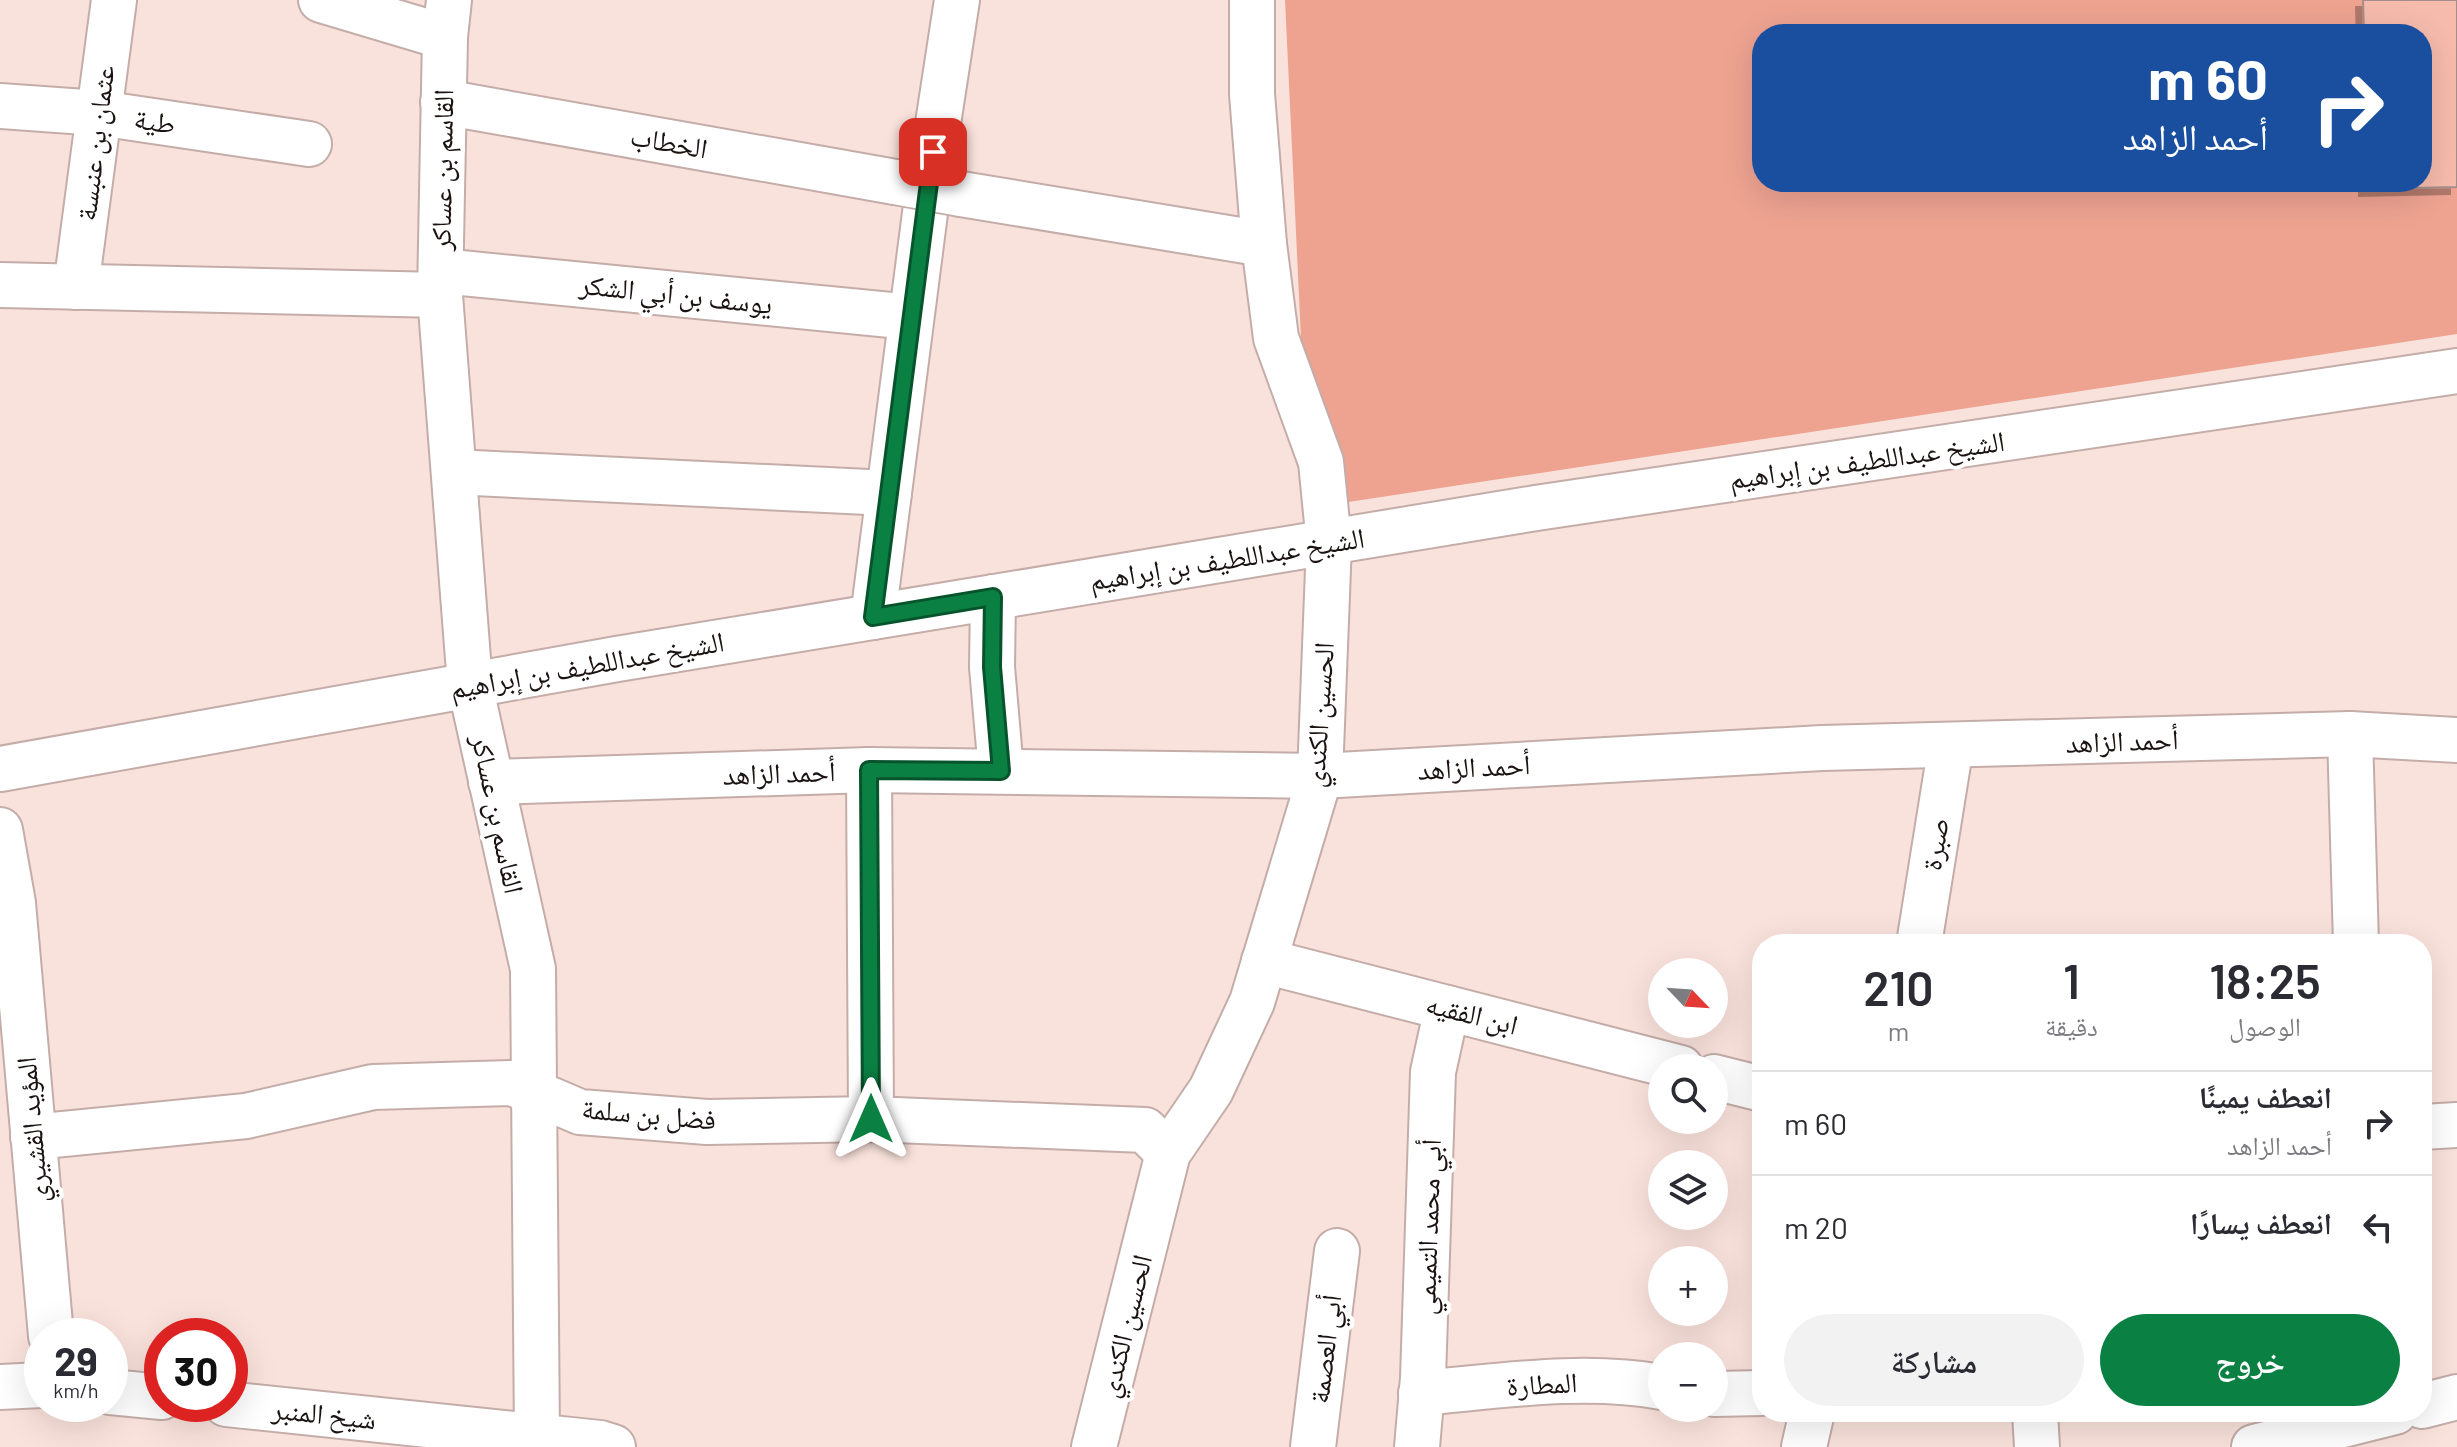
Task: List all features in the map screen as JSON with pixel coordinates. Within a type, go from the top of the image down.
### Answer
[{"type":"street","name":"عثمان بن عنبسة","points":[[76,287],[114,0]]},
{"type":"street","points":[[321,0],[447,19]]},
{"type":"street","points":[[873,617],[929,182],[957,0]]},
{"type":"street","name":"الحسين الكندي","points":[[1094,1447],[1168,1153],[1211,1090],[1252,1002],[1320,776],[1329,543],[1321,462],[1276,338],[1264,244],[1252,94],[1252,0]]},
{"type":"street","name":"القاسم بن عساكر","points":[[447,19],[440,283],[470,685],[533,969],[537,1437]]},
{"type":"street","name":"الخطاب","points":[[443,102],[1264,244]]},
{"type":"street","name":"طية","points":[[0,106],[99,113],[309,144]]},
{"type":"street","name":"يوسف بن أبي الشكر","points":[[0,285],[440,283],[911,317]]},
{"type":"street","name":"الشيخ عبداللطيف بن إبراهيم","points":[[0,769],[470,685],[1536,508],[2457,371]]},
{"type":"street","points":[[454,472],[889,493]]},
{"type":"street","points":[[993,597],[992,667],[1001,771]]},
{"type":"street","points":[[2350,734],[2356,934]]},
{"type":"street","name":"أحمد الزاهد","points":[[491,782],[869,770],[1320,776],[1822,748],[2350,734],[2457,740]]},
{"type":"street","name":"صبرة","points":[[1921,934],[1951,745]]},
{"type":"street","points":[[869,770],[871,1119]]},
{"type":"street","name":"المؤيد القشيري","points":[[0,830],[13,903],[49,1318]]},
{"type":"street","name":"ابن الفقيه","points":[[1264,961],[1648,1060]]},
{"type":"street","name":"أبي محمد التميمي","points":[[1417,1447],[1433,1072],[1447,1008]]},
{"type":"street","points":[[1728,1080],[1752,1086]]},
{"type":"street","name":"فضل بن سلمة","points":[[33,1137],[246,1116],[373,1087],[512,1083],[580,1112],[707,1122],[871,1119],[1145,1130],[1168,1153]]},
{"type":"street","points":[[2432,1126],[2457,1125]]},
{"type":"street","name":"أبي العصمة","points":[[1313,1447],[1337,1251]]},
{"type":"street","name":"المطارة","points":[[1421,1393],[1547,1382],[1623,1380],[1648,1384]]},
{"type":"street","points":[[0,1387],[24,1386]]},
{"type":"street","points":[[1728,1394],[1752,1393]]},
{"type":"street","points":[[2432,1403],[2457,1397]]},
{"type":"street","name":"شيخ المنبر","points":[[248,1406],[613,1447]]},
{"type":"street","points":[[1804,1447],[1810,1422]]},
{"type":"street","points":[[2036,1422],[2037,1447]]},
{"type":"street","points":[[2254,1447],[2334,1422]]},
{"type":"shaded area","points":[[1285,0],[2457,0],[2457,334],[1309,508]]},
{"type":"building","points":[[2363,0],[2457,0],[2457,187],[2432,188],[2432,24],[2364,24]]},
{"type":"route","points":[[871,1119],[869,770],[1001,771],[992,667],[993,597],[873,617],[933,152]]}]
